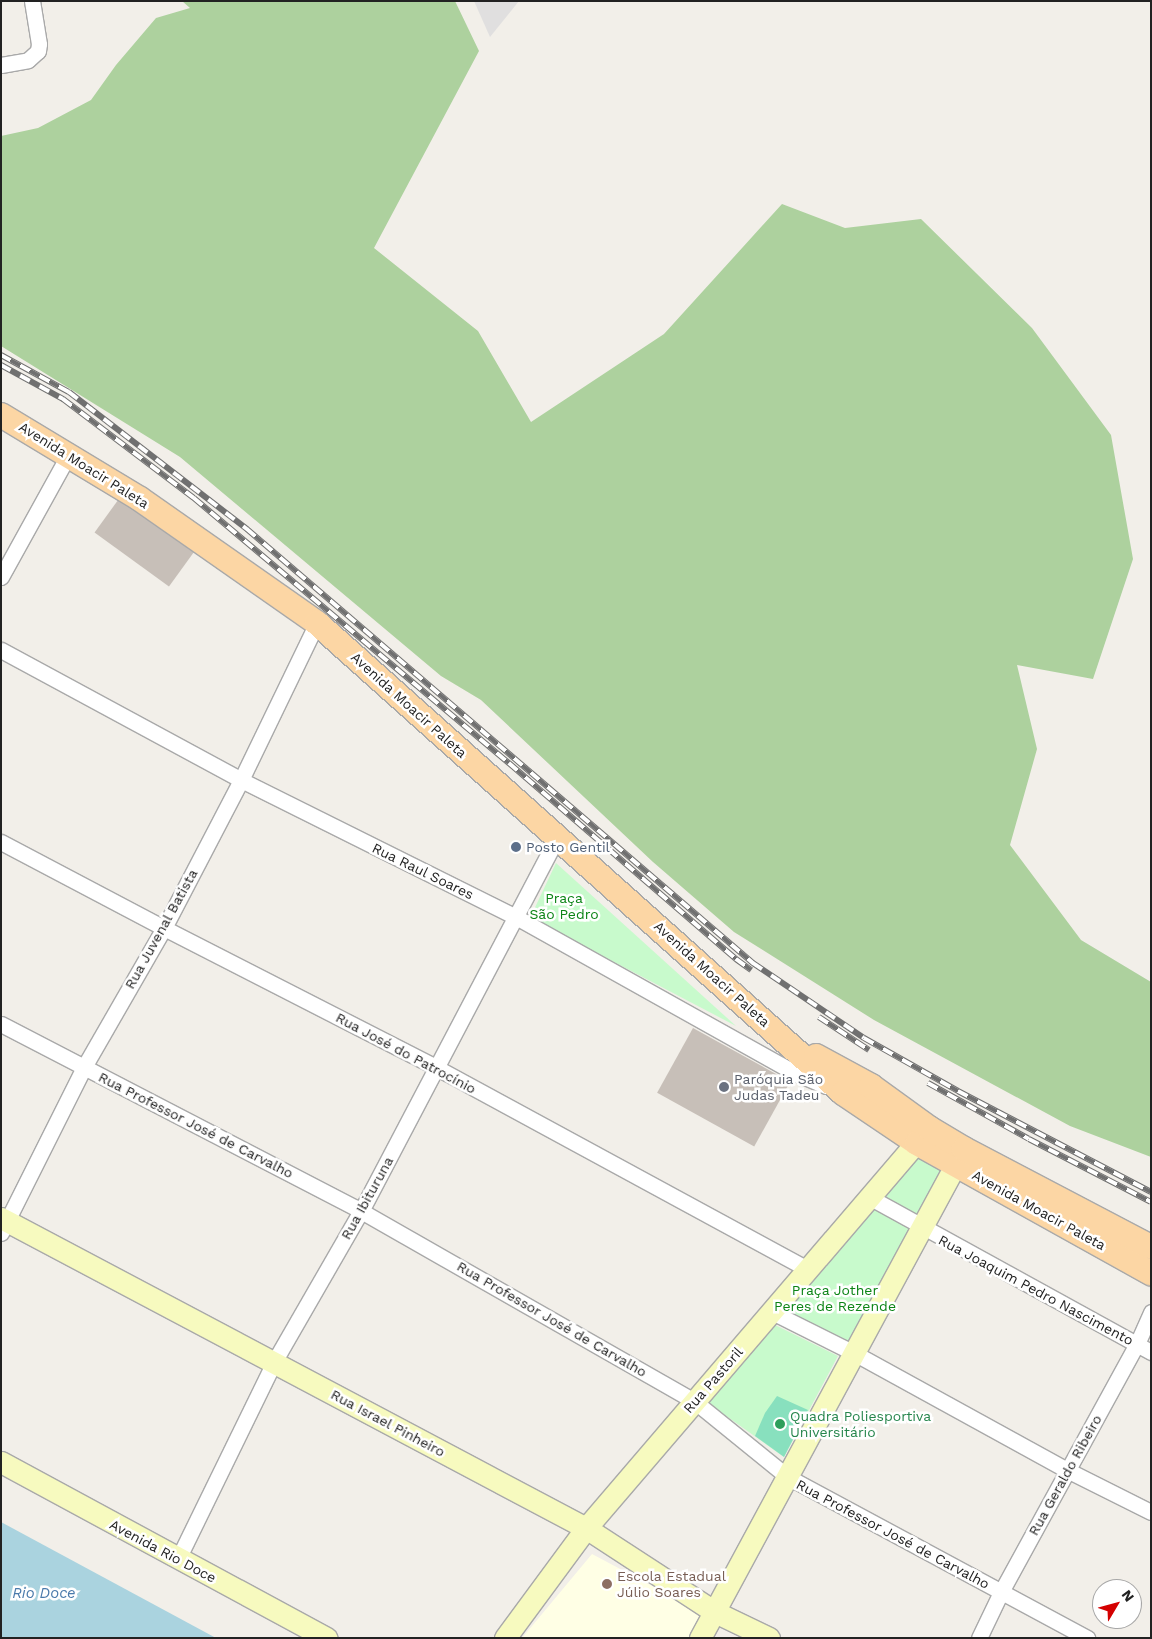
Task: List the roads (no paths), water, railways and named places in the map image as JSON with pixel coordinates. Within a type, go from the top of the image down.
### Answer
[{"type":"main road","name":"Avenida Moacir Paleta","points":[[1,415],[69,454],[140,499],[317,623],[784,1038],[843,1094],[960,1156],[1151,1273]]},
{"type":"main road","name":"Avenida Moacir Paleta","points":[[784,1038],[871,1086],[923,1135]]},
{"type":"main road","name":"Avenida Moacir Paleta","points":[[960,1156],[1151,1247]]},
{"type":"street","points":[[1,65],[28,60],[38,51],[39,44],[32,1]]},
{"type":"street","points":[[1,577],[69,454]]},
{"type":"street","name":"Rua Juvenal Batista","points":[[3,1224],[84,1067],[164,928],[241,780],[317,623]]},
{"type":"street","name":"Rua Raul Soares","points":[[1,650],[241,780],[516,917],[793,1072],[843,1094]]},
{"type":"street","name":"Rua Ibituruna","points":[[178,1559],[274,1362],[361,1211],[557,837]]},
{"type":"street","name":"Rua José do Patrocínio","points":[[1,842],[437,1068],[807,1269]]},
{"type":"street","name":"Rua Professor José de Carvalho","points":[[1,1024],[361,1211],[694,1401],[788,1478],[1087,1638]]},
{"type":"street","name":"Rua Pastoril","points":[[505,1638],[586,1528],[923,1135]]},
{"type":"street","points":[[700,1638],[960,1156]]},
{"type":"street","name":"Rua Joaquim Pedro Nascimento","points":[[869,1197],[922,1228],[1151,1352]]},
{"type":"street","name":"Rua Israel Pinheiro","points":[[3,1224],[274,1362],[586,1528],[715,1612],[769,1638]]},
{"type":"street","points":[[772,1312],[854,1353],[1067,1470],[1151,1512]]},
{"type":"street","name":"Rua Geraldo Ribeiro","points":[[979,1638],[1001,1592],[1137,1344],[1151,1312]]},
{"type":"street","name":"Avenida Rio Doce","points":[[1,1462],[326,1638]]},
{"type":"water","name":"Rio Doce","points":[[1,1522],[216,1638],[1,1638]]},
{"type":"railway","points":[[1,355],[69,392],[247,529],[753,963],[864,1038],[958,1091],[1151,1192]]},
{"type":"railway","points":[[1,365],[63,399],[194,498],[751,970]]},
{"type":"railway","points":[[819,1017],[869,1050]]},
{"type":"railway","points":[[928,1083],[1029,1139],[1151,1202]]},
{"type":"place","name":"Posto Gentil","points":[[516,847]]},
{"type":"place","name":"Paróquia São Judas Tadeu","points":[[724,1087]]},
{"type":"place","name":"Quadra Poliesportiva Universitário","points":[[780,1424]]},
{"type":"place","name":"Escola Estadual Júlio Soares","points":[[607,1584]]},
{"type":"park label","name":"Praça São Pedro","points":[[564,906]]},
{"type":"park label","name":"Praça Jother Peres de Rezende","points":[[835,1298]]}]
